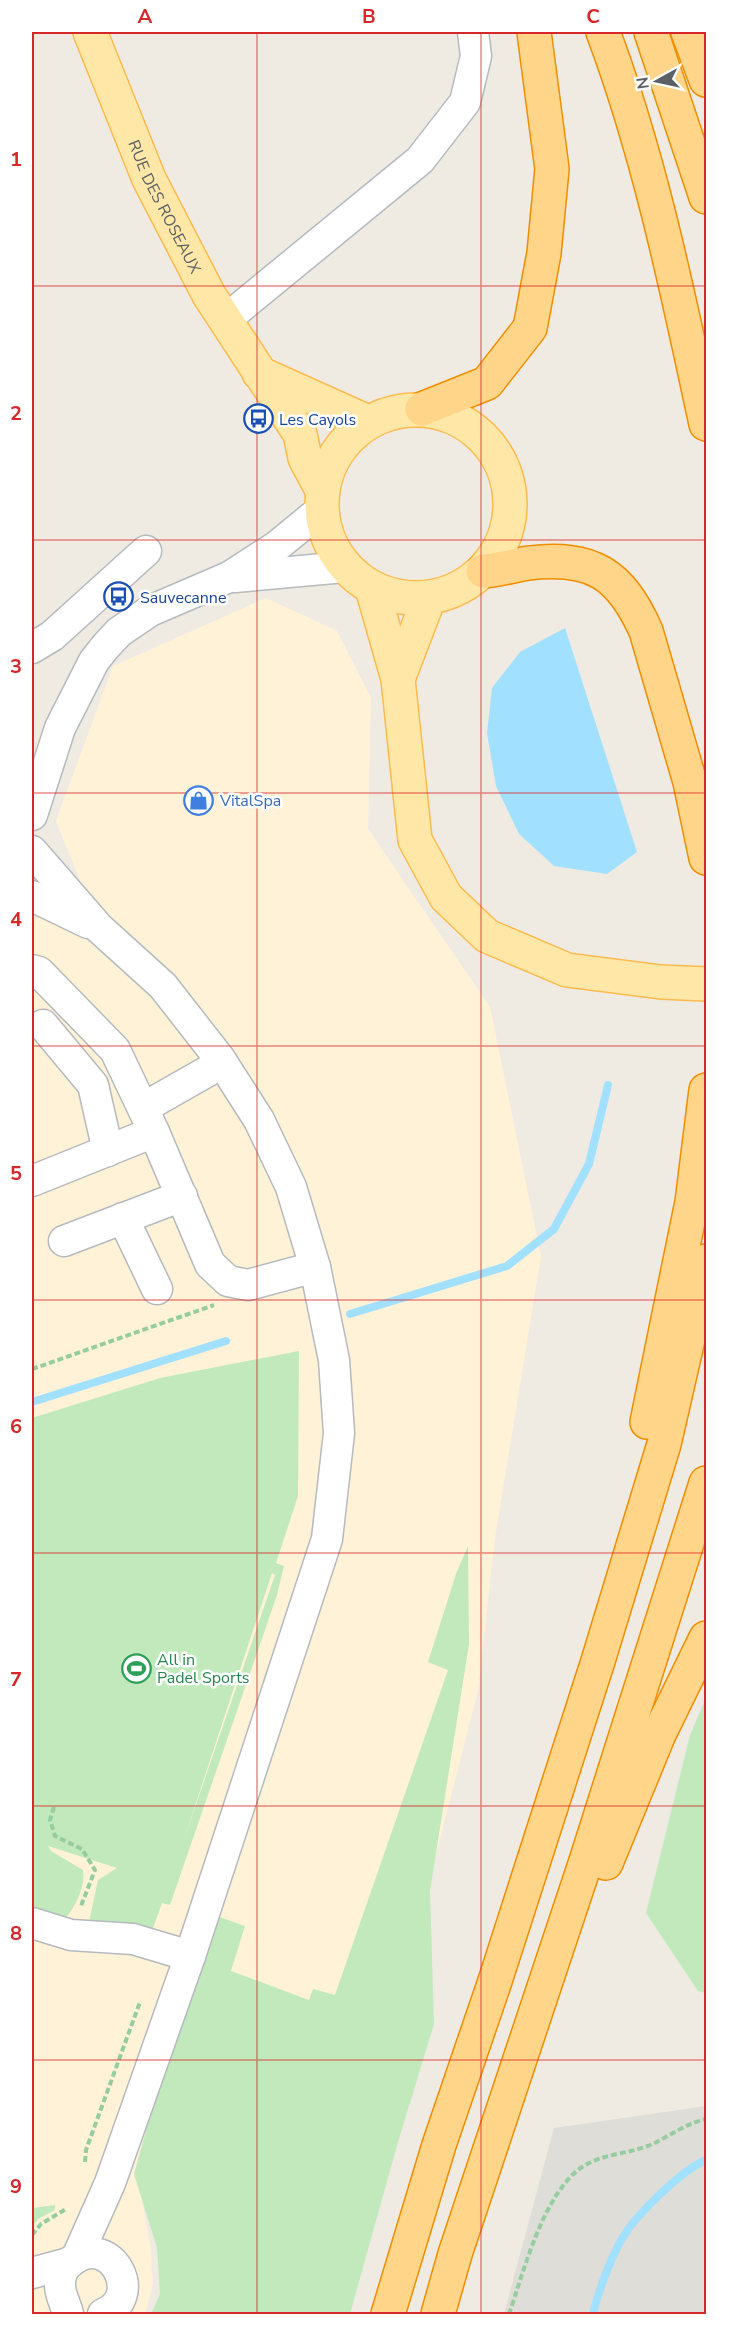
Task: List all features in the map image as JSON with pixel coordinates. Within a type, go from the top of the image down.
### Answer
[{"type":"highway","points":[[422,409],[487,383],[530,328],[544,253],[552,169],[534,32]]},
{"type":"highway","points":[[603,32],[622,84],[676,286],[706,424]]},
{"type":"highway","points":[[651,32],[706,197]]},
{"type":"highway","points":[[688,32],[706,80]]},
{"type":"highway","points":[[483,571],[527,563],[571,561],[609,576],[622,589],[636,608],[649,641],[690,782],[706,858]]},
{"type":"highway","points":[[598,1661],[692,1202],[706,1090]]},
{"type":"highway","points":[[388,2314],[439,2145],[598,1661],[664,1444],[706,1261]]},
{"type":"highway","points":[[438,2314],[455,2254],[586,1861],[706,1483]]},
{"type":"highway","points":[[455,2254],[580,1927],[658,1734],[706,1638]]},
{"type":"main road","name":"RUE DES ROSEAUX","points":[[90,32],[149,179],[209,295],[300,434],[305,458],[321,500]]},
{"type":"main road","points":[[260,373],[368,422]]},
{"type":"main road","points":[[422,409],[452,416],[478,433],[498,456],[509,485],[510,516],[501,545],[483,571],[459,589],[429,598],[400,598],[372,588],[345,567],[328,540],[321,500],[330,463],[346,439],[368,422],[394,411],[422,409]]},
{"type":"main road","points":[[372,588],[398,679],[416,840],[446,897],[487,936],[567,970],[661,982],[706,984]]},
{"type":"main road","points":[[398,679],[429,598]]},
{"type":"street","points":[[225,320],[420,160],[465,102],[476,56],[473,32]]},
{"type":"street","points":[[32,815],[60,728],[94,661],[119,632],[150,611],[229,577],[277,546],[321,500]]},
{"type":"street","points":[[32,648],[52,636],[146,551]]},
{"type":"street","points":[[229,577],[345,567]]},
{"type":"street","points":[[32,763],[60,728]]},
{"type":"street","points":[[32,851],[99,928],[162,986],[222,1063],[259,1120],[291,1187],[315,1267],[334,1360],[339,1432],[327,1539],[190,1956],[97,2178],[73,2260],[60,2281],[69,2309]]},
{"type":"street","points":[[32,896],[99,928]]},
{"type":"street","points":[[32,970],[39,972],[115,1050],[149,1120],[210,1264],[228,1281],[248,1285],[315,1267]]},
{"type":"street","points":[[43,1025],[93,1085],[108,1151]]},
{"type":"street","points":[[32,1181],[108,1151],[222,1063]]},
{"type":"street","points":[[64,1241],[182,1196]]},
{"type":"street","points":[[123,1218],[157,1288]]},
{"type":"street","points":[[32,1923],[71,1935],[133,1940],[190,1956]]},
{"type":"street","points":[[97,2178],[110,2222],[115,2264]]},
{"type":"street","points":[[32,2273],[73,2260],[86,2253],[96,2253],[106,2257],[121,2273],[123,2284],[122,2295],[117,2305],[103,2314]]},
{"type":"street","points":[[32,2288],[69,2309]]},
{"type":"path","points":[[32,1369],[222,1303],[228,1281]]},
{"type":"path","points":[[54,1807],[50,1820],[55,1836],[82,1849],[95,1870],[71,1935]]},
{"type":"path","points":[[97,2178],[86,2150],[141,2000]]},
{"type":"path","points":[[509,2314],[539,2228],[561,2189],[581,2168],[602,2157],[645,2147],[697,2121],[706,2119]]},
{"type":"path","points":[[32,2235],[41,2224],[68,2208]]},
{"type":"shaded area","points":[[266,598],[337,631],[371,698],[368,829],[490,1007],[541,1256],[495,1538],[478,1691],[358,2158],[141,2195],[150,2244],[153,2283],[145,2314],[32,2314],[32,917],[99,927],[56,821],[113,666]]},
{"type":"shaded area","points":[[706,2106],[706,2314],[504,2314],[554,2128]]},
{"type":"green space","name":"All in Padel Sports","points":[[299,1351],[298,1496],[276,1563],[284,1566],[277,1595],[170,1905],[162,1903],[153,1928],[136,1925],[88,1927],[98,1880],[117,1868],[48,1846],[51,1851],[83,1870],[83,1883],[72,1910],[63,1920],[32,1911],[32,1418],[160,1378]],"holes":[[[272,1573],[275,1575],[182,1845]]]},
{"type":"green space","points":[[468,1546],[469,1644],[430,1891],[434,2024],[350,2314],[151,2314],[160,2294],[157,2248],[134,2174],[165,2062],[214,1915],[245,1926],[231,1971],[309,2000],[313,1989],[335,1995],[448,1670],[428,1662],[456,1574]]},
{"type":"green space","points":[[706,1698],[706,1993],[698,1991],[646,1913],[690,1735]]},
{"type":"green space","points":[[55,2205],[55,2210],[38,2219],[32,2227],[32,2208]]},
{"type":"water","points":[[565,628],[637,852],[607,874],[554,866],[519,834],[496,786],[487,733],[492,688],[520,652]]},
{"type":"waterway","points":[[350,1314],[507,1266],[554,1229],[589,1164],[608,1085]]},
{"type":"waterway","points":[[32,1402],[226,1341]]},
{"type":"waterway","points":[[593,2314],[610,2264],[629,2228],[673,2183],[706,2160]]},
{"type":"place","name":"Les Cayols","points":[[258,419]]},
{"type":"place","name":"Sauvecanne","points":[[119,597]]},
{"type":"place","name":"VitalSpa","points":[[199,800]]},
{"type":"place","name":"All in Padel Sports","points":[[136,1668]]}]
